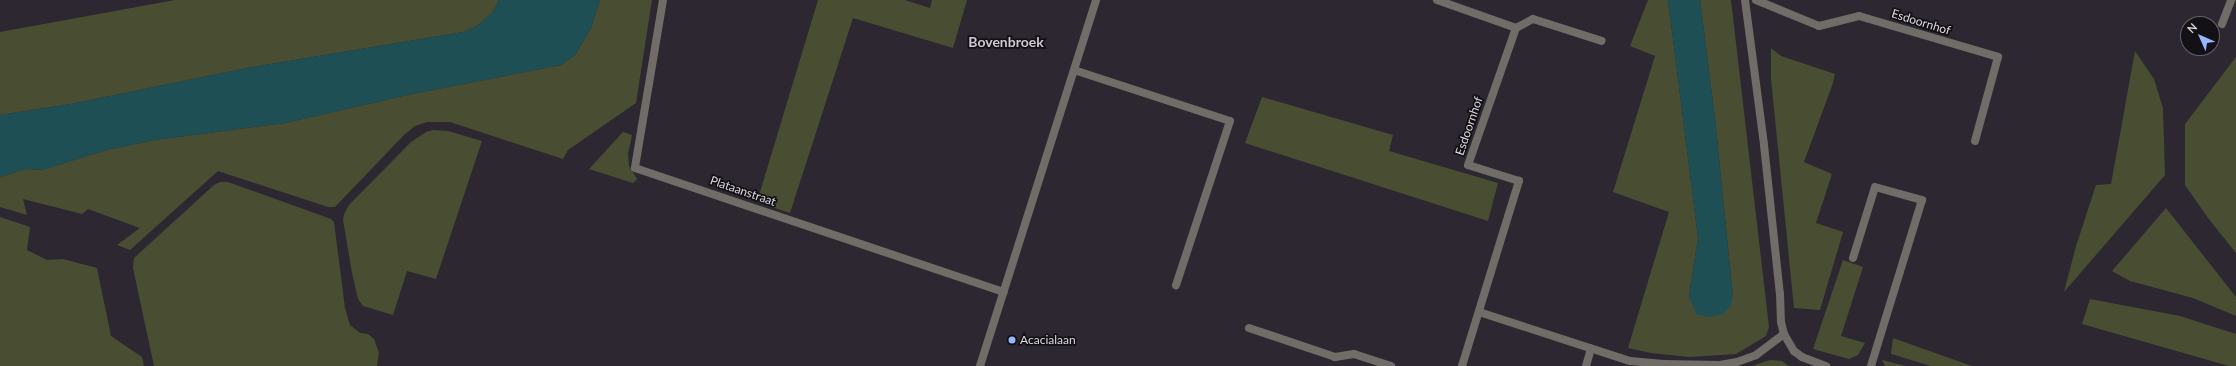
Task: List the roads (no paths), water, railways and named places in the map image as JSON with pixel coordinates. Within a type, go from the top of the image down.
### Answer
[{"type":"street","name":"Plataanstraat","points":[[663,0],[636,168],[1004,292]]},
{"type":"street","points":[[980,366],[1096,0]]},
{"type":"street","points":[[1437,0],[1516,28],[1533,19],[1602,41]]},
{"type":"street","points":[[1745,0],[1764,145],[1780,294],[1780,322],[1784,334],[1792,348],[1802,357],[1826,366]]},
{"type":"street","name":"Esdoornhof","points":[[1756,0],[1819,26],[1859,16],[1998,58],[1974,141]]},
{"type":"street","points":[[2222,24],[2231,0]]},
{"type":"street","name":"Esdoornhof","points":[[1462,366],[1519,181],[1468,166],[1516,28]]},
{"type":"street","points":[[1074,70],[1230,121],[1176,285]]},
{"type":"street","points":[[1853,258],[1876,187],[1922,200],[1871,366]]},
{"type":"street","points":[[1479,312],[1630,361],[1664,364],[1720,365],[1737,362],[1756,355],[1784,334]]},
{"type":"street","points":[[1249,328],[1335,357],[1354,354],[1392,366]]},
{"type":"street","points":[[1586,366],[1591,349]]},
{"type":"water","points":[[499,0],[600,0],[591,28],[575,55],[561,65],[412,94],[285,123],[155,140],[106,150],[42,170],[26,169],[0,177],[0,115],[71,104],[247,68],[463,32],[477,26],[492,13]]},
{"type":"water","points":[[1668,0],[1700,0],[1715,119],[1733,297],[1730,307],[1723,314],[1709,317],[1696,314],[1689,296],[1698,238]]},
{"type":"place","name":"Acacialaan","points":[[1012,340]]},
{"type":"district","name":"Bovenbroek","points":[[1006,42]]}]
